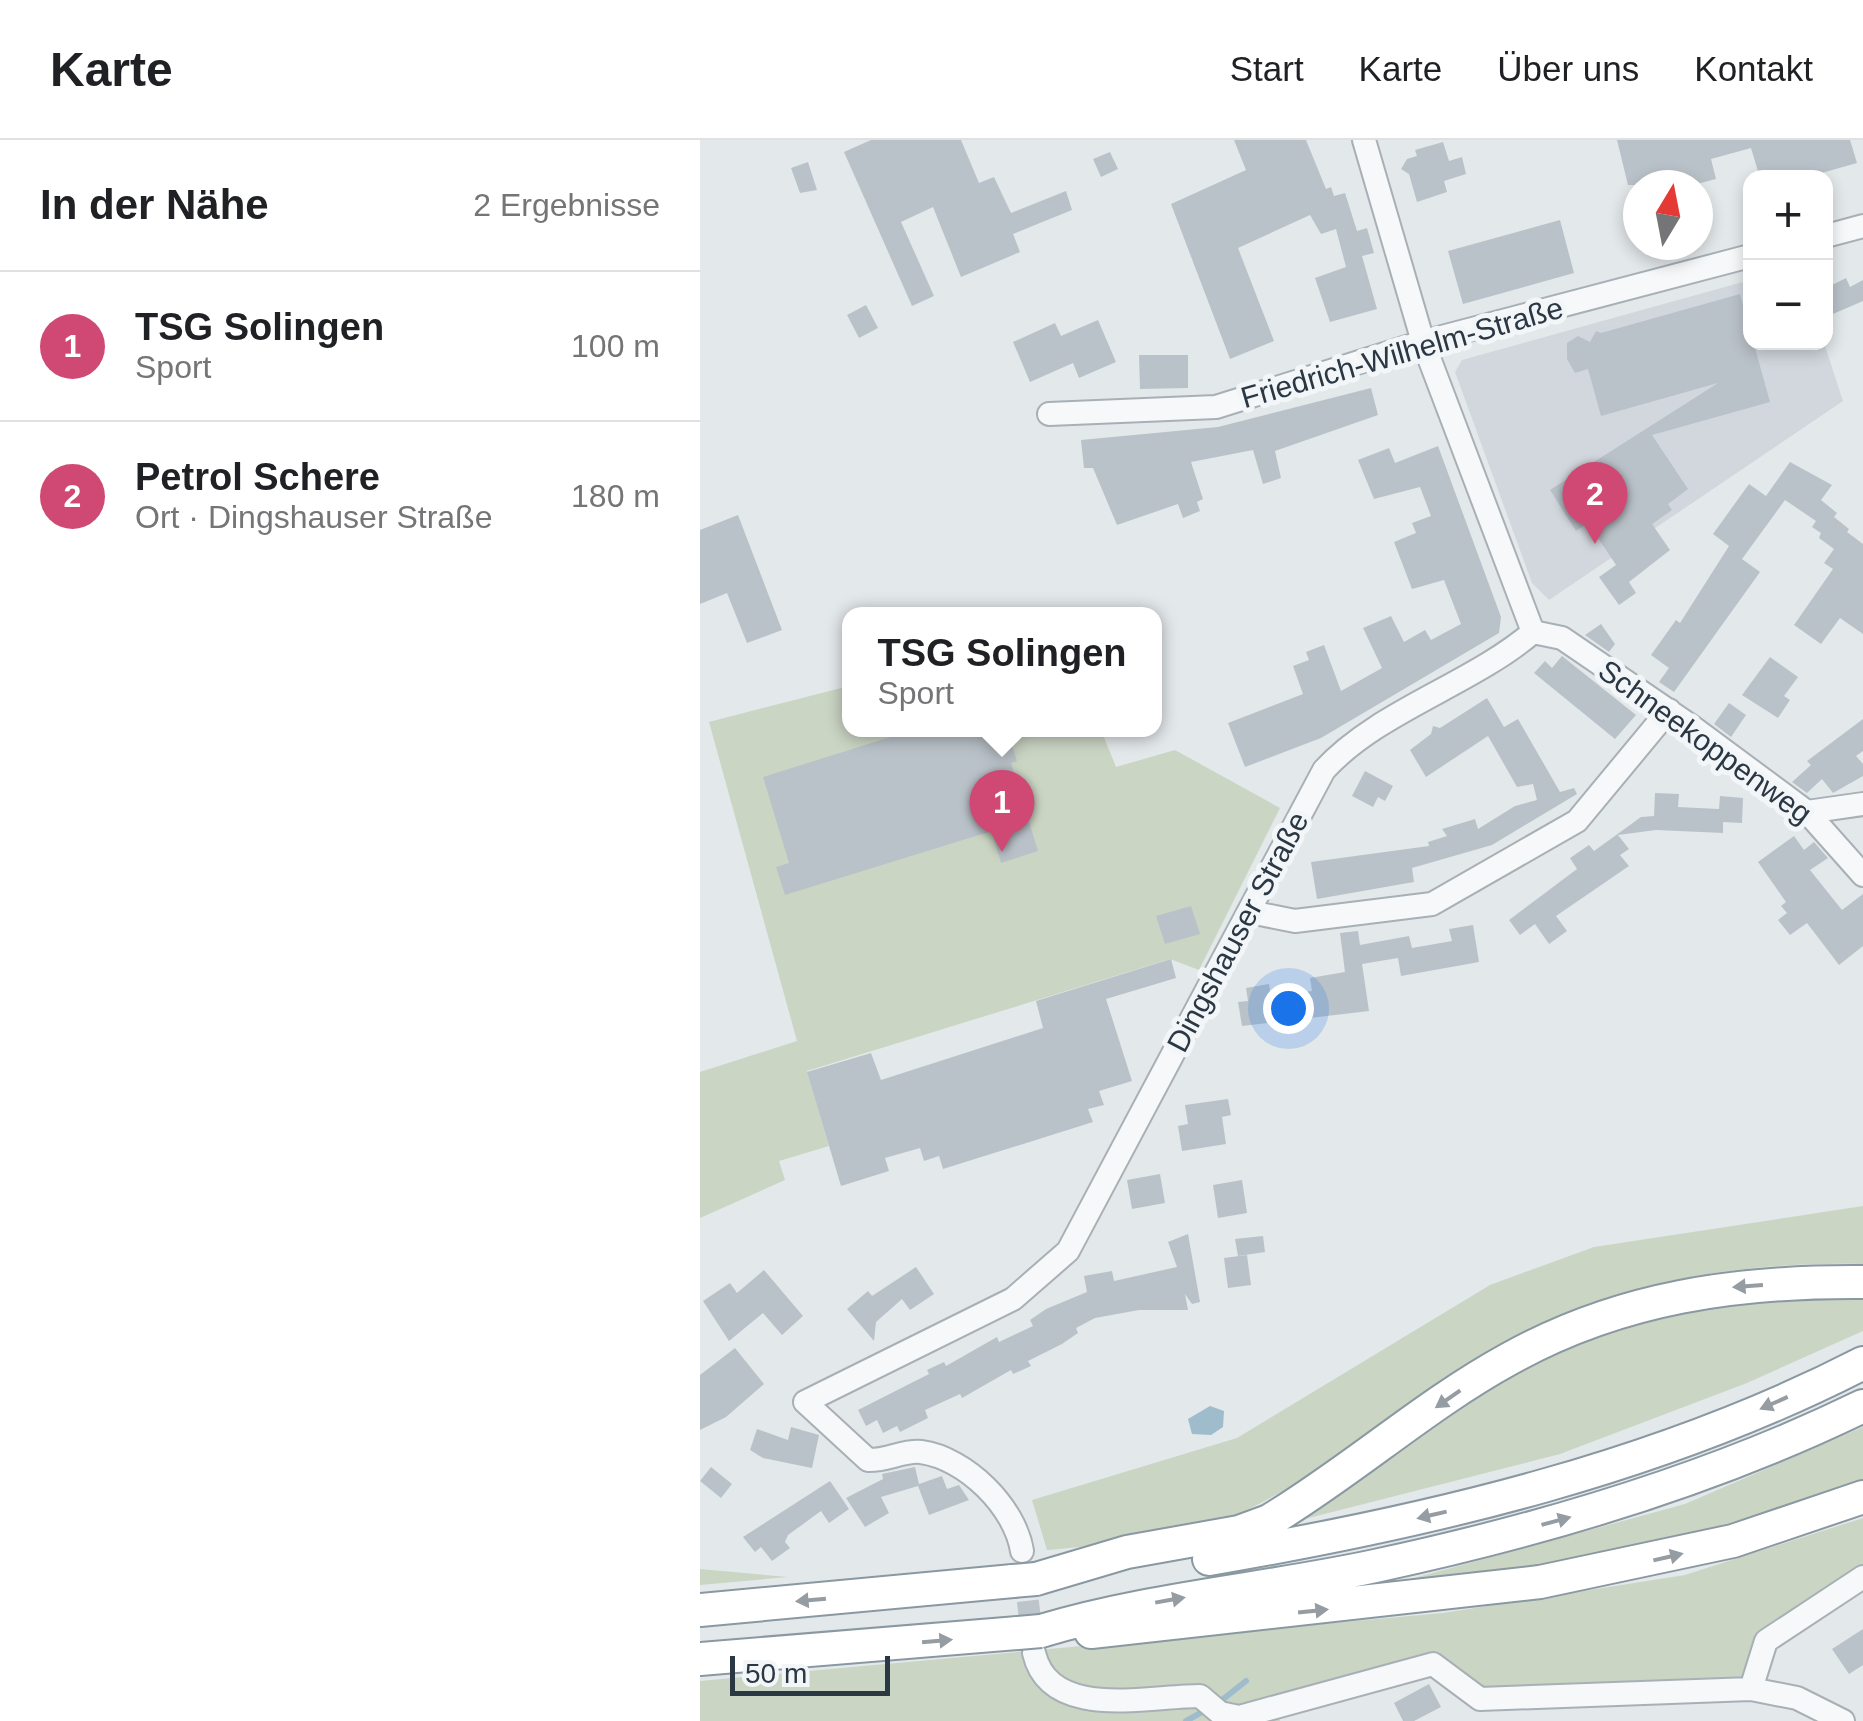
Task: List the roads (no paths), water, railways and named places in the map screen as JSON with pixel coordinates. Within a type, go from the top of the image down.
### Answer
[{"type":"highway","points":[[700,1610],[1024,1570],[1240,1532],[1268,1520],[1507,1360],[1594,1320],[1692,1292],[1854,1282]]},
{"type":"highway","points":[[1024,1570],[1142,1571],[1330,1538],[1450,1510],[1650,1451],[1760,1410],[1863,1362]]},
{"type":"highway","points":[[1031,1639],[1107,1611],[1374,1566],[1559,1521],[1692,1479],[1863,1406]]},
{"type":"highway","points":[[700,1659],[1108,1632],[1540,1582],[1732,1541],[1863,1496]]},
{"type":"street","points":[[1364,140],[1423,342],[1533,632]]},
{"type":"street","points":[[1833,234],[1863,226]]},
{"type":"street","name":"Friedrich-Wilhelm-Straße","points":[[1049,414],[1216,408],[1423,342],[1743,258]]},
{"type":"street","name":"Schneekoppenweg","points":[[1533,632],[1562,638],[1669,710],[1807,812],[1863,875]]},
{"type":"street","name":"Dingshauser Straße","points":[[1024,1570],[1015,1528],[1000,1505],[961,1468],[919,1452],[868,1460],[805,1402],[1013,1299],[1068,1251],[1316,782],[1334,760],[1506,654],[1533,632]]},
{"type":"street","points":[[1250,912],[1295,920],[1432,904],[1577,821],[1669,710]]},
{"type":"street","points":[[1807,812],[1863,804]]},
{"type":"street","points":[[1751,1689],[1766,1641],[1863,1577]]},
{"type":"street","points":[[1031,1639],[1045,1681],[1063,1694],[1118,1700],[1200,1696],[1220,1713],[1239,1718],[1433,1664],[1480,1699],[1751,1689],[1797,1698],[1843,1721]]},
{"type":"water","points":[[1210,1406],[1224,1411],[1223,1427],[1211,1435],[1192,1434],[1188,1419]]},
{"type":"waterway","points":[[1222,1700],[1246,1681]]},
{"type":"waterway","points":[[1186,1721],[1202,1712]]},
{"type":"tunnel","points":[[1024,1568],[1033,1645]]},
{"type":"place","name":"Petrol Schere","points":[[1595,544]]},
{"type":"place","name":"TSG Solingen","points":[[1002,852]]}]
